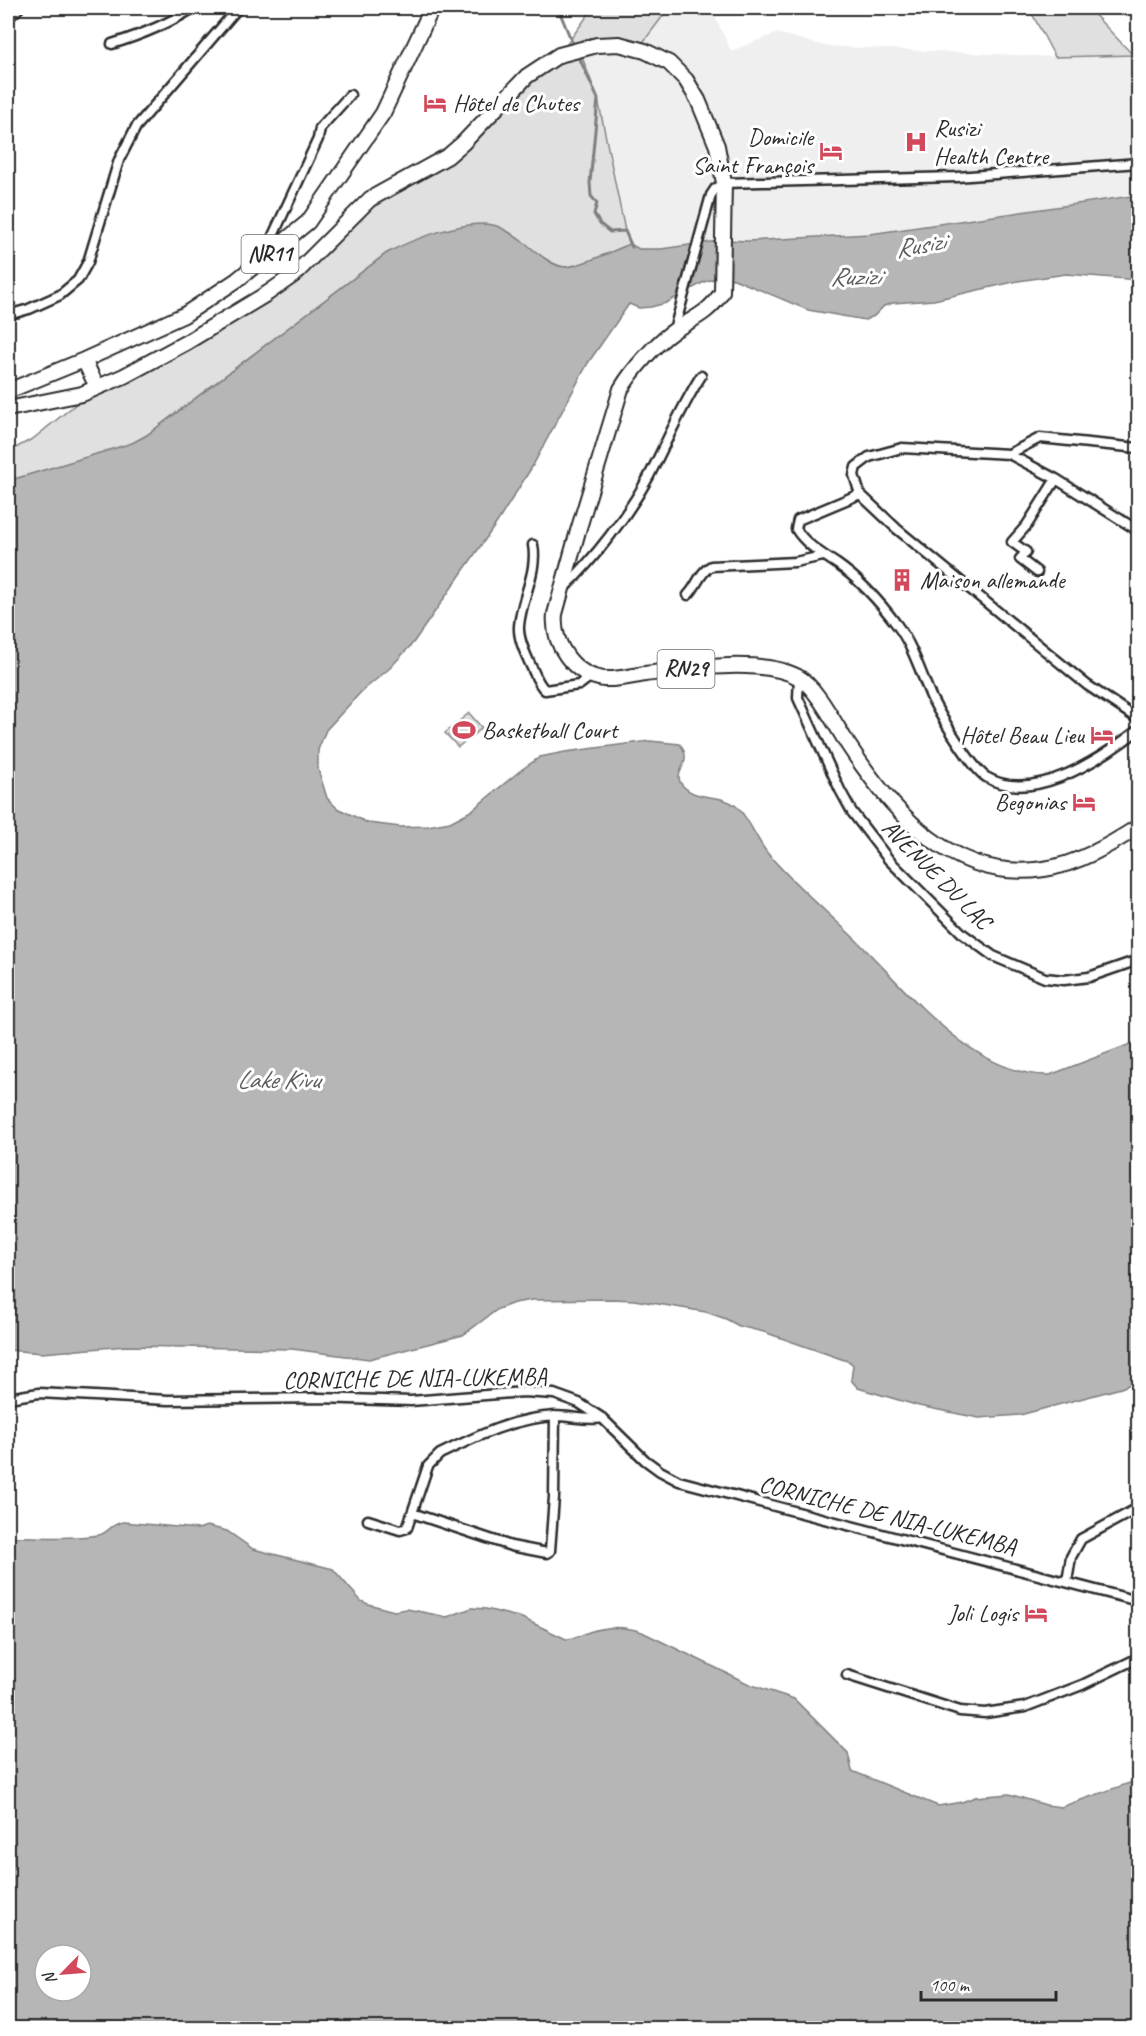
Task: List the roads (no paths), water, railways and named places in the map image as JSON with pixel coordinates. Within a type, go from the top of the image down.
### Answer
[{"type":"main road","name":"NR11","points":[[8,391],[184,315],[262,261],[308,222],[382,113],[432,8]]},
{"type":"main road","points":[[8,409],[82,394],[124,376],[187,342],[295,274],[370,199],[448,156],[527,76],[559,55],[597,45],[619,44],[645,51],[669,63],[686,80],[708,122],[717,146],[724,183],[722,292],[712,307],[693,321],[674,330],[630,374],[621,389],[561,590],[554,625],[558,639],[571,663],[580,671],[591,676]]},
{"type":"main road","points":[[84,360],[97,387]]},
{"type":"main road","name":"RN29","points":[[591,676],[607,679],[684,669],[746,667],[786,672],[799,677]]},
{"type":"main road","points":[[799,677],[820,700],[869,776],[890,801],[933,842],[954,855],[975,864],[1004,869],[1044,869],[1072,862],[1095,852],[1138,827]]},
{"type":"street","points":[[8,18],[19,8]]},
{"type":"street","points":[[112,44],[148,32],[175,20],[193,8]]},
{"type":"street","points":[[8,315],[29,309],[60,295],[78,280],[88,262],[119,160],[136,127],[238,8]]},
{"type":"street","points":[[262,261],[318,140],[320,128],[350,95]]},
{"type":"street","points":[[674,330],[707,208],[715,189],[724,183],[957,177],[1138,163]]},
{"type":"street","points":[[561,590],[581,572],[647,479],[684,402],[701,376]]},
{"type":"street","points":[[1009,454],[1040,438],[1138,448]]},
{"type":"street","points":[[1137,527],[1009,454],[902,448],[869,457],[856,468],[855,479],[860,494],[897,529],[1087,685],[1138,719]]},
{"type":"street","points":[[1037,572],[1020,559],[1026,552],[1012,542],[1027,525],[1056,479]]},
{"type":"street","points":[[860,494],[798,520],[795,527],[823,556],[863,586],[900,628],[933,701],[974,765],[986,777],[1026,786],[1059,778],[1105,753],[1138,730]]},
{"type":"street","points":[[533,544],[534,559],[519,626],[521,642],[530,663],[541,686],[546,690],[579,686],[591,676]]},
{"type":"street","points":[[688,595],[696,588],[704,570],[711,566],[795,562],[823,556]]},
{"type":"street","name":"AVENUE DU LAC","points":[[799,677],[798,698],[852,812],[889,860],[963,934],[993,956],[1045,978],[1064,980],[1089,977],[1138,960]]},
{"type":"street","name":"CORNICHE DE NIA-LUKEMBA","points":[[8,1398],[39,1394],[168,1400],[319,1398],[411,1401],[524,1392],[554,1394],[579,1404],[602,1418],[645,1460],[679,1481],[1138,1601]]},
{"type":"street","points":[[412,1513],[511,1546],[547,1553],[550,1551],[554,1497],[555,1416]]},
{"type":"street","points":[[368,1520],[400,1530],[407,1528],[428,1466],[440,1454],[503,1426],[529,1418],[574,1416],[591,1420],[602,1418]]},
{"type":"street","points":[[1066,1582],[1071,1557],[1081,1539],[1138,1508]]},
{"type":"street","points":[[848,1675],[960,1711],[985,1713],[1025,1707],[1082,1685],[1138,1658]]},
{"type":"water","name":"Lake Kivu","points":[[1138,195],[1138,280],[1066,274],[1018,281],[934,300],[893,303],[884,306],[874,316],[865,320],[808,310],[734,279],[719,277],[704,282],[666,303],[639,308],[629,304],[588,363],[532,467],[498,521],[413,643],[390,668],[361,692],[326,730],[318,750],[318,769],[327,798],[337,808],[368,823],[401,827],[428,826],[450,822],[471,811],[540,757],[650,741],[680,744],[685,757],[679,776],[682,785],[695,794],[730,802],[736,806],[745,816],[769,855],[789,877],[942,1026],[967,1045],[993,1061],[1021,1072],[1050,1075],[1138,1041],[1138,1381],[1121,1388],[1020,1415],[979,1418],[919,1406],[858,1388],[851,1380],[853,1365],[850,1362],[764,1332],[739,1326],[706,1312],[634,1300],[612,1299],[532,1300],[514,1303],[498,1309],[463,1335],[369,1359],[292,1349],[126,1346],[42,1353],[8,1350],[8,481],[132,443],[147,435],[387,253],[438,232],[468,225],[497,226],[549,261],[565,267],[588,261],[630,244],[639,249],[661,249],[725,240],[748,241],[870,234]]},
{"type":"water","points":[[123,1522],[198,1529],[207,1526],[227,1531],[253,1549],[333,1569],[361,1601],[394,1611],[407,1609],[447,1617],[472,1608],[486,1609],[522,1618],[566,1639],[609,1628],[642,1632],[749,1684],[794,1699],[848,1753],[852,1771],[938,1806],[975,1797],[1009,1794],[1061,1807],[1138,1780],[1138,2028],[8,2028],[8,1537],[65,1538],[99,1535]]},
{"type":"waterway","points":[[558,8],[574,47]]},
{"type":"waterway","points":[[577,53],[598,99],[590,183],[591,196],[597,203],[594,214],[600,224],[610,232],[625,231],[632,247]]},
{"type":"place","name":"Hôtel de Chutes","points":[[435,103]]},
{"type":"place","name":"Rusizi Health Centre","points":[[916,142]]},
{"type":"place","name":"Domicile Saint François","points":[[831,151]]},
{"type":"place","name":"Maison allemande","points":[[902,580]]},
{"type":"place","name":"Basketball Court","points":[[464,730]]},
{"type":"place","name":"Hôtel Beau Lieu","points":[[1102,735]]},
{"type":"place","name":"Begonias","points":[[1084,802]]},
{"type":"place","name":"Joli Logis","points":[[1036,1613]]},
{"type":"water label","name":"Rusizi","points":[[920,245]]},
{"type":"water label","name":"Ruzizi","points":[[855,276]]}]
